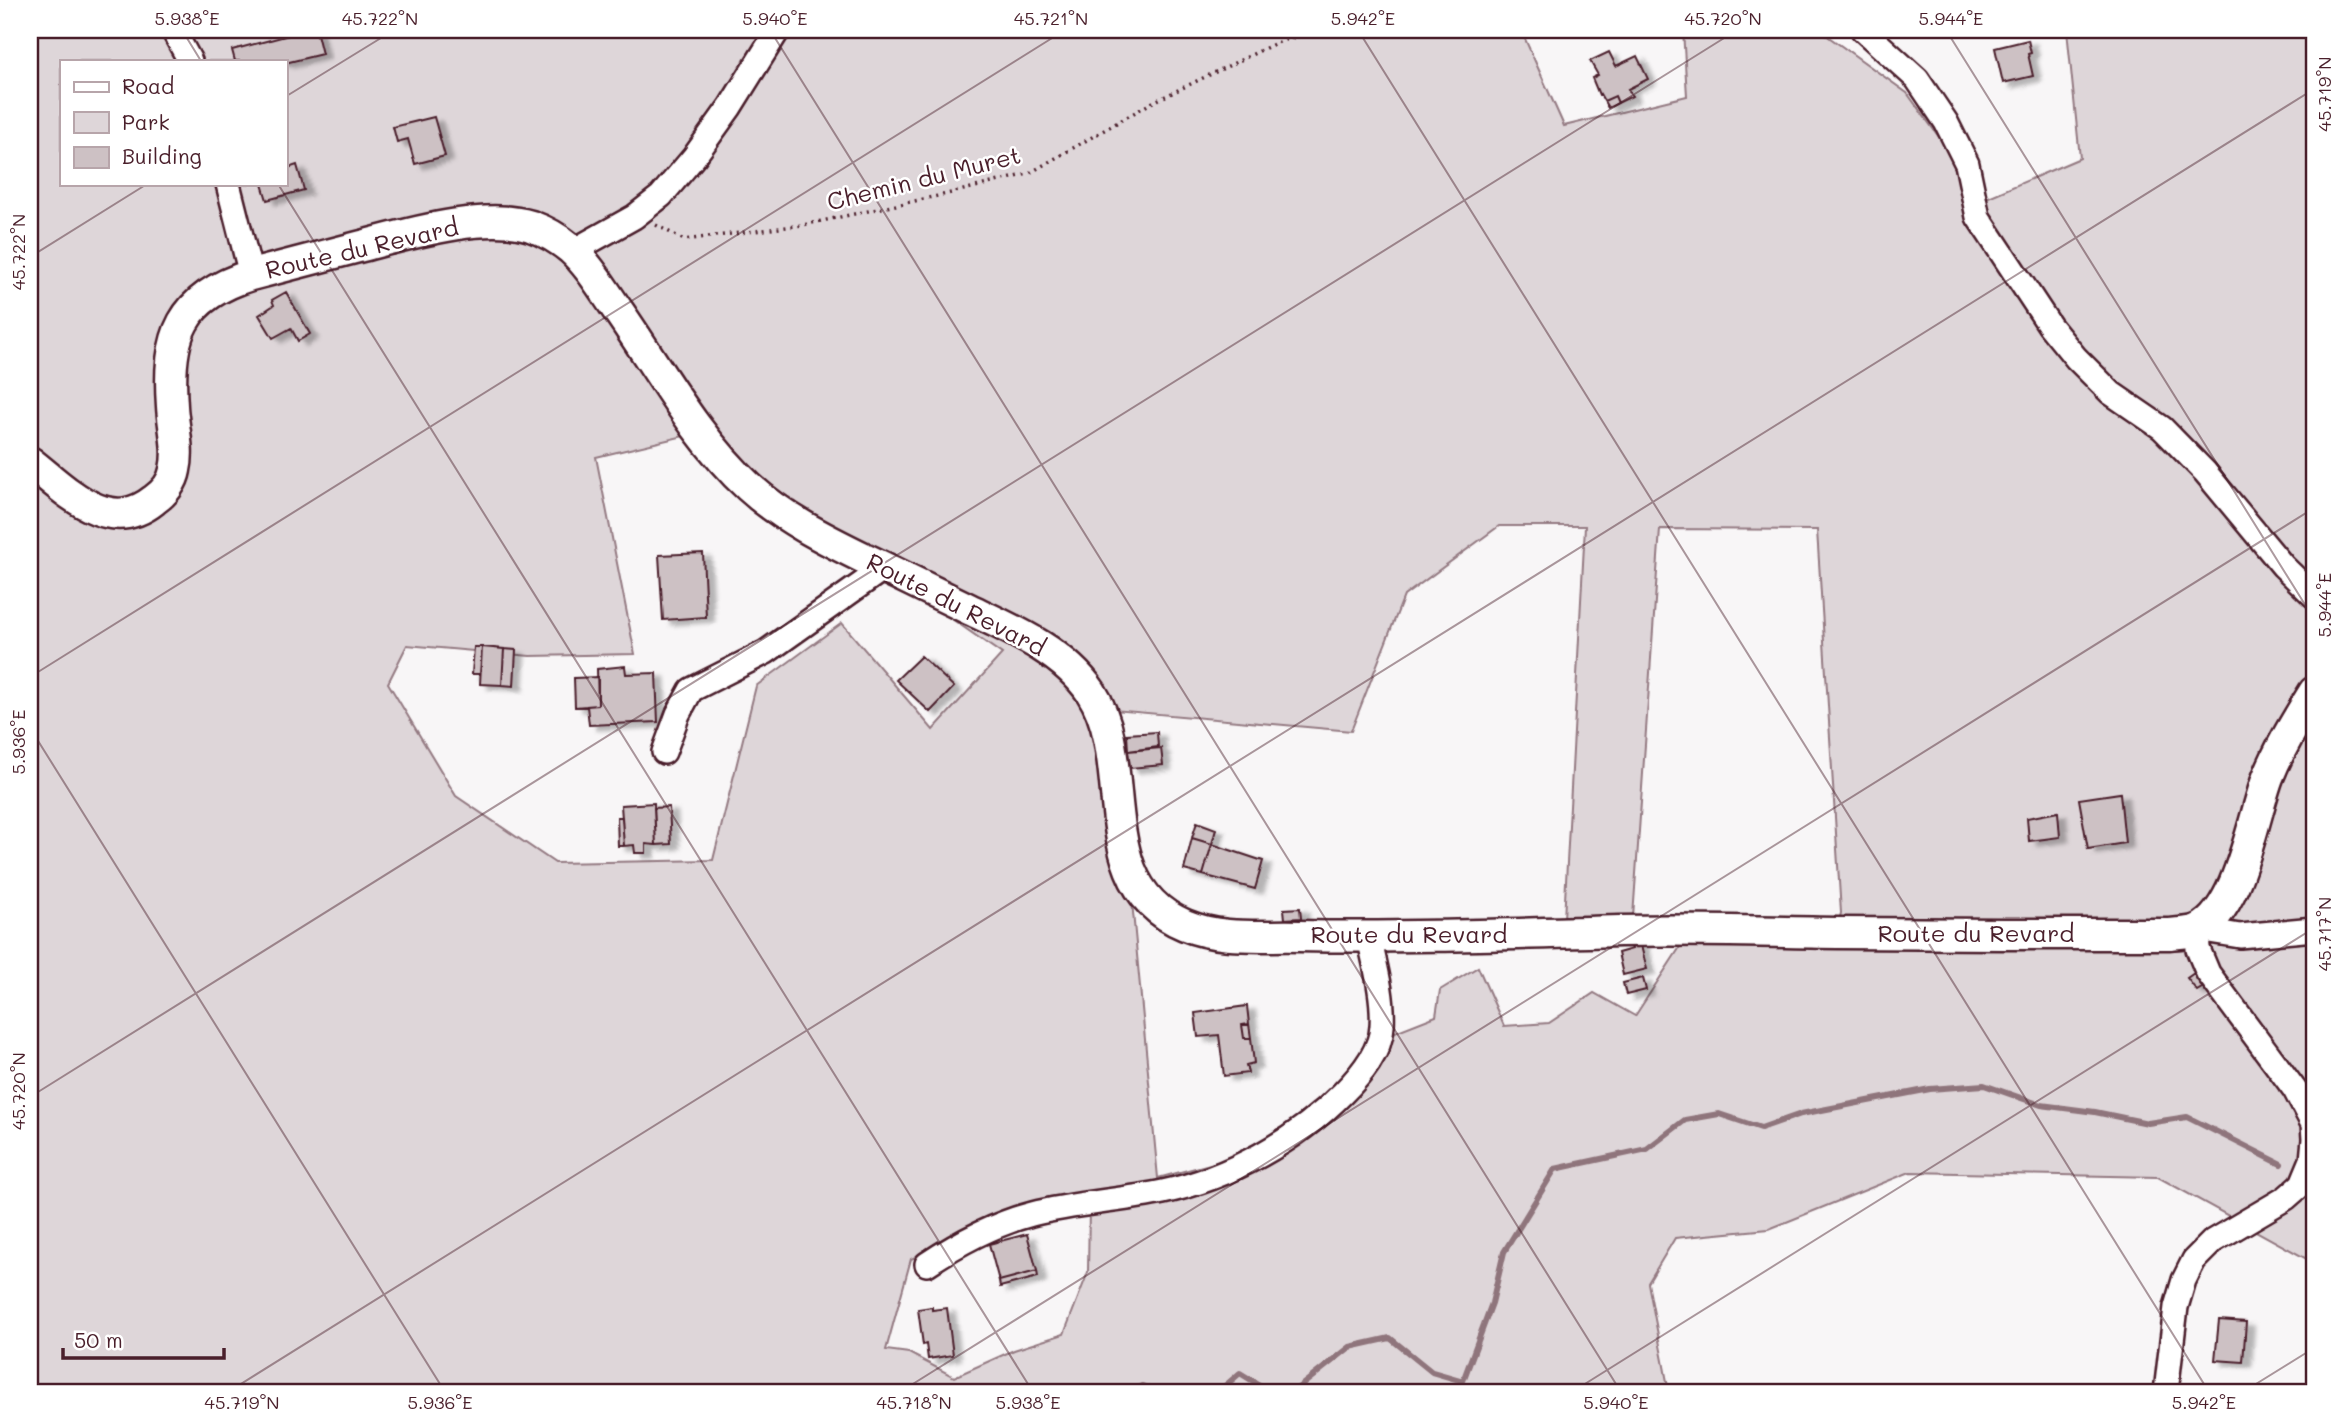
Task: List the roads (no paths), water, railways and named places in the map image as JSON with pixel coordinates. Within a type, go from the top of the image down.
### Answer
[{"type":"main road","name":"Route du Revard","points":[[30,462],[77,499],[99,511],[132,513],[148,505],[160,496],[175,472],[177,458],[170,356],[175,338],[195,305],[230,282],[251,275],[414,233],[508,221],[554,236],[573,251],[596,279],[716,452],[749,487],[777,509],[822,537],[1011,629],[1060,660],[1092,693],[1102,716],[1110,747],[1121,841],[1130,869],[1142,890],[1159,910],[1179,923],[1229,935],[1369,937],[1628,931],[2170,934],[2197,929]]},
{"type":"main road","points":[[2197,929],[2218,913],[2232,890],[2267,778],[2284,741],[2314,692]]},
{"type":"street","points":[[173,30],[189,60]]},
{"type":"street","points":[[573,251],[635,217],[661,196],[694,157],[730,107],[778,30]]},
{"type":"street","points":[[1863,30],[1917,79],[1946,121],[1967,164],[1978,217],[2050,326],[2076,358],[2111,393],[2162,428],[2188,454],[2283,566],[2314,596]]},
{"type":"street","points":[[229,186],[251,275]]},
{"type":"street","points":[[664,752],[678,714],[691,690],[766,652],[884,568]]},
{"type":"street","points":[[2166,1392],[2176,1307],[2194,1259],[2213,1241],[2286,1198],[2302,1184],[2312,1160],[2314,1139],[2313,1124],[2295,1090],[2208,973],[2198,949],[2197,929],[2240,936],[2314,929]]},
{"type":"street","points":[[927,1264],[961,1241],[1031,1214],[1164,1192],[1227,1171],[1258,1155],[1311,1121],[1356,1080],[1372,1058],[1382,1028],[1381,1000],[1369,937]]},
{"type":"waterway","points":[[1293,1392],[1350,1347],[1390,1338],[1432,1372],[1463,1381],[1492,1303],[1504,1252],[1555,1169],[1647,1149],[1685,1120],[1719,1114],[1761,1128],[1801,1114],[1930,1089],[1984,1085],[2041,1105],[2148,1123],[2187,1117],[2281,1164]]},
{"type":"waterway","points":[[1218,1392],[1240,1373],[1261,1386],[1280,1392]]},
{"type":"waterway","points":[[1130,1392],[1142,1386],[1157,1392]]}]
